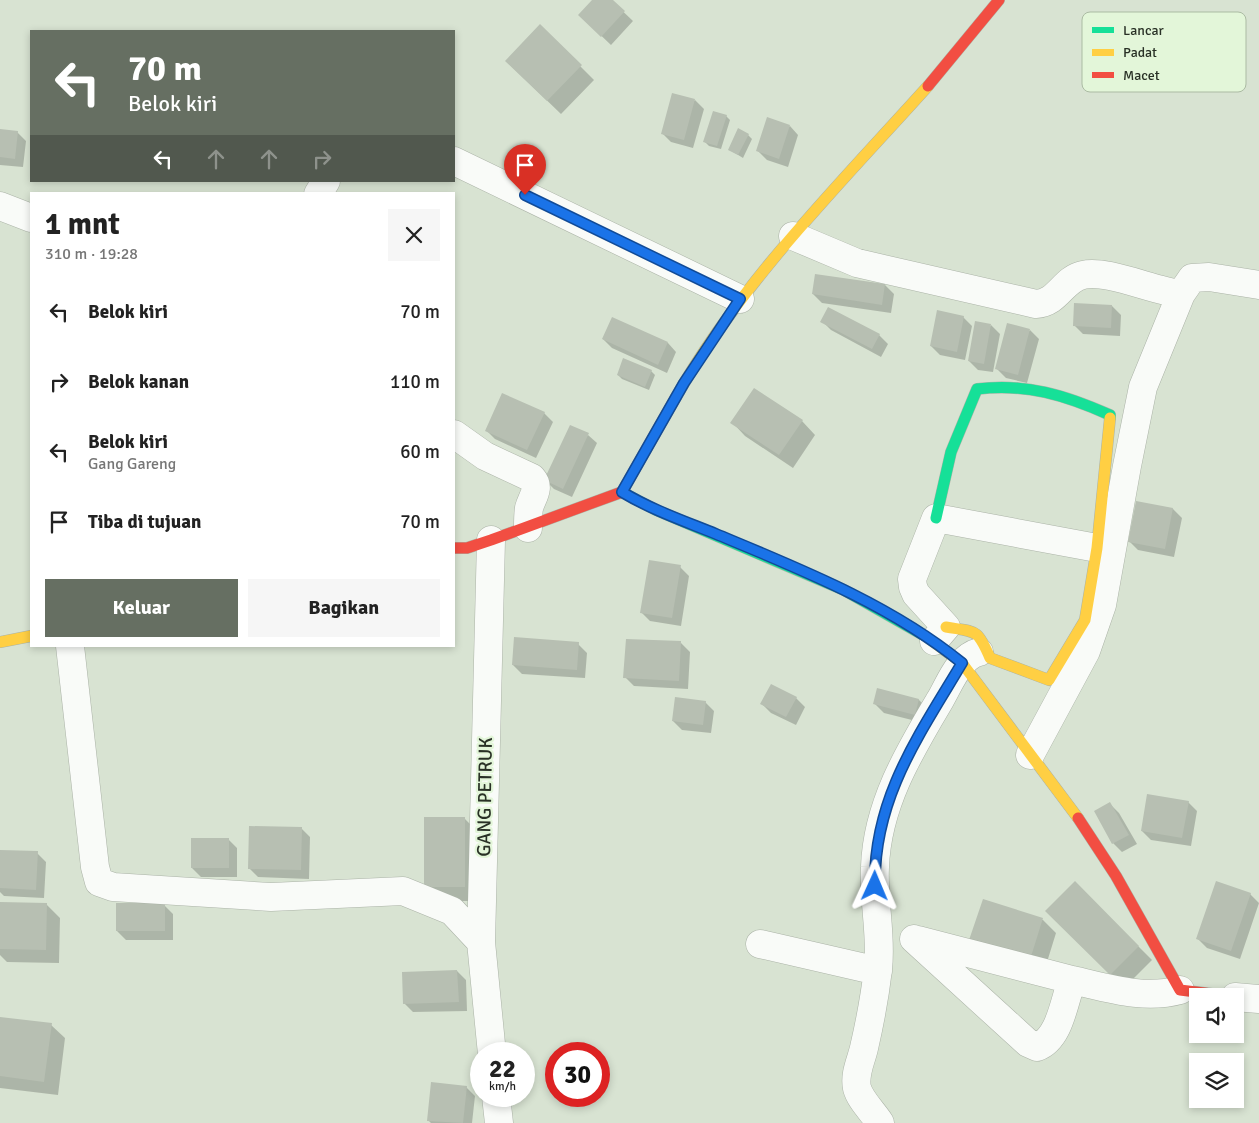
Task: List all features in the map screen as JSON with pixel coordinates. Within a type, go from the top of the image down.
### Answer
[{"type":"street","points":[[455,548],[467,548],[528,528],[622,492],[684,383],[740,299],[793,236],[932,81],[999,0]]},
{"type":"street","points":[[455,161],[740,299]]},
{"type":"street","points":[[0,206],[30,218]]},
{"type":"street","points":[[793,236],[857,263],[1036,304],[1051,300],[1074,278],[1085,274],[1099,274],[1167,293],[1181,294]]},
{"type":"street","points":[[1030,755],[1086,651],[1102,605],[1143,387],[1181,294],[1192,278],[1209,277],[1259,284]]},
{"type":"street","points":[[622,492],[662,512],[940,634],[976,632],[990,658],[1049,680],[1085,620],[1097,548],[1110,415],[1084,403],[1041,392],[1007,386],[977,389],[951,452],[936,518],[912,579],[912,587],[940,634],[1094,840],[1133,905],[1165,968],[1180,990]]},
{"type":"street","points":[[455,435],[485,456],[532,478],[536,483],[536,489],[529,508],[528,528]]},
{"type":"street","points":[[936,518],[1097,548]]},
{"type":"street","name":"GANG PETRUK","points":[[491,540],[481,942],[491,1042]]},
{"type":"street","points":[[0,642],[30,636]]},
{"type":"street","points":[[70,647],[95,867],[99,882],[113,888],[271,897],[403,891],[452,911],[481,942]]},
{"type":"street","points":[[880,1123],[857,1089],[857,1068],[864,1049],[878,971],[875,867],[884,809],[899,774],[962,663],[970,654],[988,652]]},
{"type":"street","points":[[878,928],[1072,980],[1128,992],[1165,994],[1180,990],[1189,991]]},
{"type":"street","points":[[914,939],[1028,1043],[1037,1047],[1046,1044],[1053,1034],[1072,980]]},
{"type":"street","points":[[760,944],[878,971]]},
{"type":"street","points":[[1244,998],[1259,1000]]},
{"type":"street","points":[[497,1107],[499,1123]]},
{"type":"building","points":[[592,0],[613,0],[625,11],[601,37],[578,15]]},
{"type":"building","points":[[540,24],[582,65],[547,101],[505,61]]},
{"type":"building","points":[[672,93],[695,99],[684,140],[661,134]]},
{"type":"building","points":[[713,111],[727,115],[717,146],[703,142]]},
{"type":"building","points":[[767,117],[790,125],[779,159],[756,151]]},
{"type":"building","points":[[738,128],[749,134],[738,155],[728,150]]},
{"type":"building","points":[[0,129],[18,131],[15,159],[0,157]]},
{"type":"building","points":[[815,274],[885,284],[882,305],[812,294]]},
{"type":"building","points":[[1074,303],[1112,305],[1111,328],[1073,326]]},
{"type":"building","points":[[828,307],[880,334],[872,349],[820,322]]},
{"type":"building","points":[[937,310],[964,316],[957,352],[930,346]]},
{"type":"building","points":[[612,317],[668,342],[658,365],[602,339]]},
{"type":"building","points":[[975,321],[991,324],[984,364],[968,361]]},
{"type":"building","points":[[1007,323],[1030,329],[1018,375],[995,369]]},
{"type":"building","points":[[623,358],[652,370],[645,387],[617,375]]},
{"type":"building","points":[[754,388],[803,420],[779,455],[730,423]]},
{"type":"building","points":[[502,393],[545,412],[527,450],[485,431]]},
{"type":"building","points":[[570,425],[589,433],[563,489],[544,480]]},
{"type":"building","points":[[1136,501],[1173,508],[1165,549],[1128,542]]},
{"type":"building","points":[[649,560],[681,565],[672,618],[640,613]]},
{"type":"building","points":[[514,637],[579,642],[577,670],[512,665]]},
{"type":"building","points":[[626,639],[681,641],[679,681],[623,678]]},
{"type":"building","points":[[771,684],[797,697],[786,717],[760,704]]},
{"type":"building","points":[[877,688],[919,699],[915,715],[873,704]]},
{"type":"building","points":[[675,697],[706,701],[703,725],[672,721]]},
{"type":"building","points":[[1147,794],[1189,801],[1182,838],[1141,831]]},
{"type":"building","points":[[1110,802],[1129,835],[1112,844],[1094,811]]},
{"type":"building","points":[[424,817],[465,817],[465,887],[424,887]]},
{"type":"building","points":[[249,826],[302,827],[301,870],[248,869]]},
{"type":"building","points":[[191,838],[229,838],[229,868],[191,868]]},
{"type":"building","points":[[0,850],[38,851],[36,890],[0,888]]},
{"type":"building","points":[[1075,881],[1139,946],[1110,975],[1045,911]]},
{"type":"building","points":[[1216,881],[1251,893],[1231,951],[1196,939]]},
{"type":"building","points":[[983,899],[1043,918],[1029,963],[968,943]]},
{"type":"building","points":[[0,902],[47,903],[46,950],[0,949]]},
{"type":"building","points":[[116,903],[165,903],[165,931],[116,931]]},
{"type":"building","points":[[457,970],[459,1002],[403,1004],[402,972]]},
{"type":"building","points":[[0,1017],[52,1023],[44,1082],[0,1076]]},
{"type":"building","points":[[431,1082],[467,1086],[463,1123],[427,1121]]},
{"type":"traffic: fast","points":[[936,518],[951,452],[977,389],[1012,388],[1045,392],[1093,408],[1110,415],[1110,418]]},
{"type":"traffic: fast","points":[[622,492],[656,510],[844,590],[925,636]]},
{"type":"traffic: slow","points":[[676,397],[702,354],[761,274],[793,235],[928,86]]},
{"type":"traffic: slow","points":[[946,627],[974,633],[982,641],[990,658],[1049,680],[1085,620],[1097,548],[1110,418]]},
{"type":"traffic: slow","points":[[0,642],[30,636]]},
{"type":"traffic: slow","points":[[925,636],[962,663],[1078,818]]},
{"type":"traffic: jam","points":[[928,86],[999,0]]},
{"type":"traffic: jam","points":[[455,548],[467,548],[491,540],[622,492],[676,397]]},
{"type":"traffic: jam","points":[[1078,818],[1116,876],[1180,990],[1189,991]]},
{"type":"route","points":[[525,195],[740,299],[684,383],[622,492],[662,512],[842,590],[934,640],[962,663],[923,728],[899,774],[884,809],[878,840],[875,886]]}]
